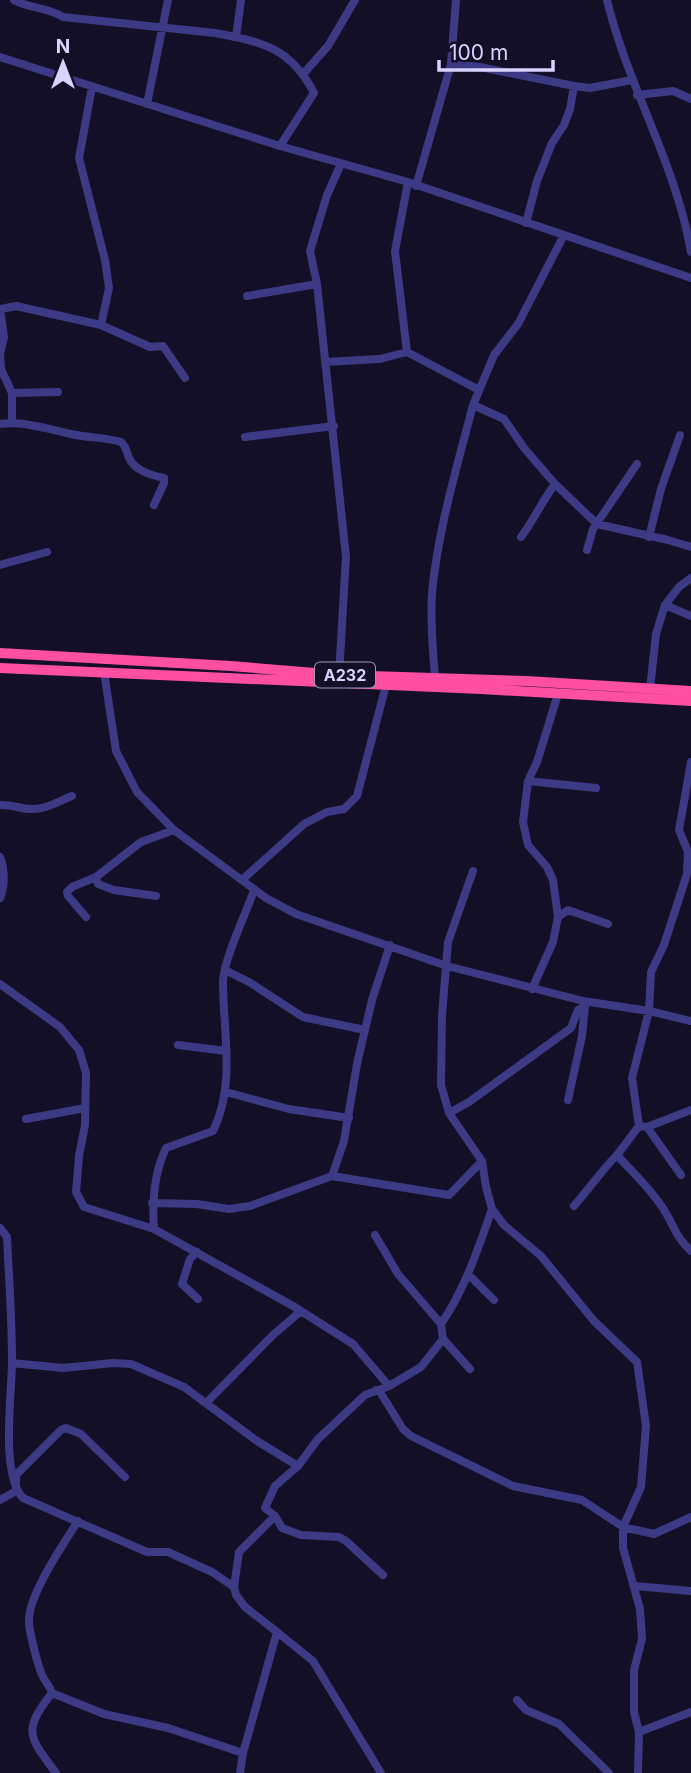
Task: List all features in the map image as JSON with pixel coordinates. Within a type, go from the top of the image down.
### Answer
[{"type":"highway","name":"A232","points":[[0,653],[339,675],[526,681],[691,691]]},
{"type":"highway","name":"A232","points":[[0,668],[691,701]]},
{"type":"street","points":[[14,0],[53,11],[63,17],[236,37],[280,51],[304,73],[314,93],[281,146]]},
{"type":"street","points":[[147,104],[168,0]]},
{"type":"street","points":[[236,37],[241,0]]},
{"type":"street","points":[[304,73],[328,46],[355,0]]},
{"type":"street","points":[[407,352],[395,251],[412,184],[451,64],[456,0]]},
{"type":"street","points":[[607,0],[637,95],[676,190],[691,252]]},
{"type":"street","points":[[0,57],[281,146],[412,184],[691,278]]},
{"type":"street","points":[[451,64],[590,88],[632,80]]},
{"type":"street","points":[[526,223],[537,181],[552,143],[564,125],[570,109],[574,86]]},
{"type":"street","points":[[92,87],[79,158],[105,260],[109,288],[101,325]]},
{"type":"street","points":[[637,95],[673,91],[691,99]]},
{"type":"street","points":[[339,675],[346,557],[334,426],[317,284],[310,251],[327,195],[341,164]]},
{"type":"street","points":[[435,678],[432,594],[437,556],[445,512],[473,405],[494,355],[518,324],[564,235]]},
{"type":"street","points":[[247,296],[317,284]]},
{"type":"street","points":[[12,423],[12,393],[1,369],[0,354],[4,337],[0,309],[16,306],[101,325],[150,347],[163,346],[185,378]]},
{"type":"street","points":[[325,362],[380,359],[407,352],[479,390]]},
{"type":"street","points":[[12,393],[58,392]]},
{"type":"street","points":[[473,405],[504,419],[524,448],[555,484],[597,524],[691,547]]},
{"type":"street","points":[[0,424],[12,423],[121,442],[134,465],[149,475],[164,478],[154,505]]},
{"type":"street","points":[[245,437],[334,426]]},
{"type":"street","points":[[649,537],[661,489],[680,435]]},
{"type":"street","points":[[587,550],[593,528],[637,464]]},
{"type":"street","points":[[521,537],[555,484]]},
{"type":"street","points":[[0,565],[47,552]]},
{"type":"street","points":[[650,689],[656,634],[665,605],[679,587],[691,578]]},
{"type":"street","points":[[665,605],[691,616]]},
{"type":"street","points":[[104,672],[117,751],[137,792],[174,830],[243,879],[254,890],[296,914],[447,966],[584,1003],[649,1011],[691,1021]]},
{"type":"street","points":[[243,879],[304,824],[327,812],[344,809],[357,796],[386,685]]},
{"type":"street","points":[[532,989],[553,942],[558,916],[553,880],[547,867],[528,845],[523,822],[528,781],[537,762],[558,694]]},
{"type":"street","points":[[681,1175],[643,1127],[632,1078],[649,1011],[651,972],[664,945],[687,874],[688,852],[678,830],[691,762]]},
{"type":"street","points":[[528,781],[596,788]]},
{"type":"street","points":[[0,805],[13,804],[24,809],[37,809],[72,796]]},
{"type":"street","points":[[86,917],[68,896],[67,892],[72,887],[96,877],[141,842],[174,830]]},
{"type":"street","points":[[0,857],[3,891],[0,898]]},
{"type":"street","points":[[473,871],[449,942],[442,1015],[441,1085],[449,1113],[482,1161],[492,1209],[504,1225],[541,1256],[603,1330],[637,1362],[646,1426],[641,1487],[623,1527],[623,1548],[640,1609],[642,1639],[634,1670],[634,1713],[639,1732],[638,1773]]},
{"type":"street","points":[[96,877],[98,884],[114,890],[156,896]]},
{"type":"street","points":[[155,1229],[152,1203],[161,1157],[166,1148],[213,1131],[218,1120],[226,1092],[223,982],[254,890]]},
{"type":"street","points":[[558,916],[568,909],[608,924]]},
{"type":"street","points":[[332,1176],[344,1142],[357,1064],[381,965],[390,945]]},
{"type":"street","points":[[225,970],[249,982],[303,1017],[365,1030]]},
{"type":"street","points":[[0,984],[60,1027],[79,1050],[86,1073],[85,1125],[76,1192],[84,1207],[155,1229],[302,1311],[353,1345],[389,1386]]},
{"type":"street","points":[[449,1113],[469,1102],[571,1028],[584,1003]]},
{"type":"street","points":[[568,1100],[582,1036],[584,1003]]},
{"type":"street","points":[[178,1045],[226,1051]]},
{"type":"street","points":[[226,1092],[298,1111],[349,1118]]},
{"type":"street","points":[[26,1119],[85,1108]]},
{"type":"street","points":[[574,1206],[592,1186],[598,1174],[643,1127],[691,1110]]},
{"type":"street","points":[[617,1155],[645,1183],[666,1211],[678,1239],[691,1251]]},
{"type":"street","points":[[152,1203],[197,1204],[229,1209],[250,1206],[332,1176],[449,1195],[482,1161]]},
{"type":"street","points":[[441,1324],[454,1305],[468,1274],[492,1209]]},
{"type":"street","points":[[0,1228],[7,1237],[12,1363],[4,1434],[16,1491],[23,1498],[147,1552],[168,1552],[212,1572],[234,1587]]},
{"type":"street","points":[[374,1236],[398,1274],[441,1324],[443,1339],[470,1369]]},
{"type":"street","points":[[197,1252],[190,1259],[182,1284],[198,1299]]},
{"type":"street","points":[[468,1274],[494,1300]]},
{"type":"street","points":[[206,1403],[273,1335],[302,1311]]},
{"type":"street","points":[[383,1575],[339,1537],[301,1535],[282,1528],[275,1516],[265,1508],[275,1486],[298,1466],[318,1440],[365,1395],[389,1386],[421,1367],[443,1339]]},
{"type":"street","points":[[12,1363],[63,1368],[131,1364],[184,1387],[257,1441],[298,1466]]},
{"type":"street","points":[[376,1390],[380,1392],[403,1429],[411,1436],[513,1486],[582,1500],[623,1527],[654,1534],[691,1517]]},
{"type":"street","points":[[16,1491],[16,1475],[66,1428],[81,1434],[125,1477]]},
{"type":"street","points":[[0,1500],[16,1491]]},
{"type":"street","points":[[275,1516],[239,1552],[234,1587],[236,1595],[245,1607],[313,1661],[381,1773]]},
{"type":"street","points":[[56,1773],[31,1736],[32,1726],[52,1693],[43,1676],[29,1623],[30,1611],[52,1563],[78,1521]]},
{"type":"street","points":[[635,1586],[691,1591]]},
{"type":"street","points":[[240,1773],[243,1753],[277,1632]]},
{"type":"street","points":[[52,1693],[104,1714],[168,1728],[243,1753]]},
{"type":"street","points":[[517,1700],[526,1710],[559,1724],[609,1773]]},
{"type":"street","points":[[639,1732],[691,1712]]}]
